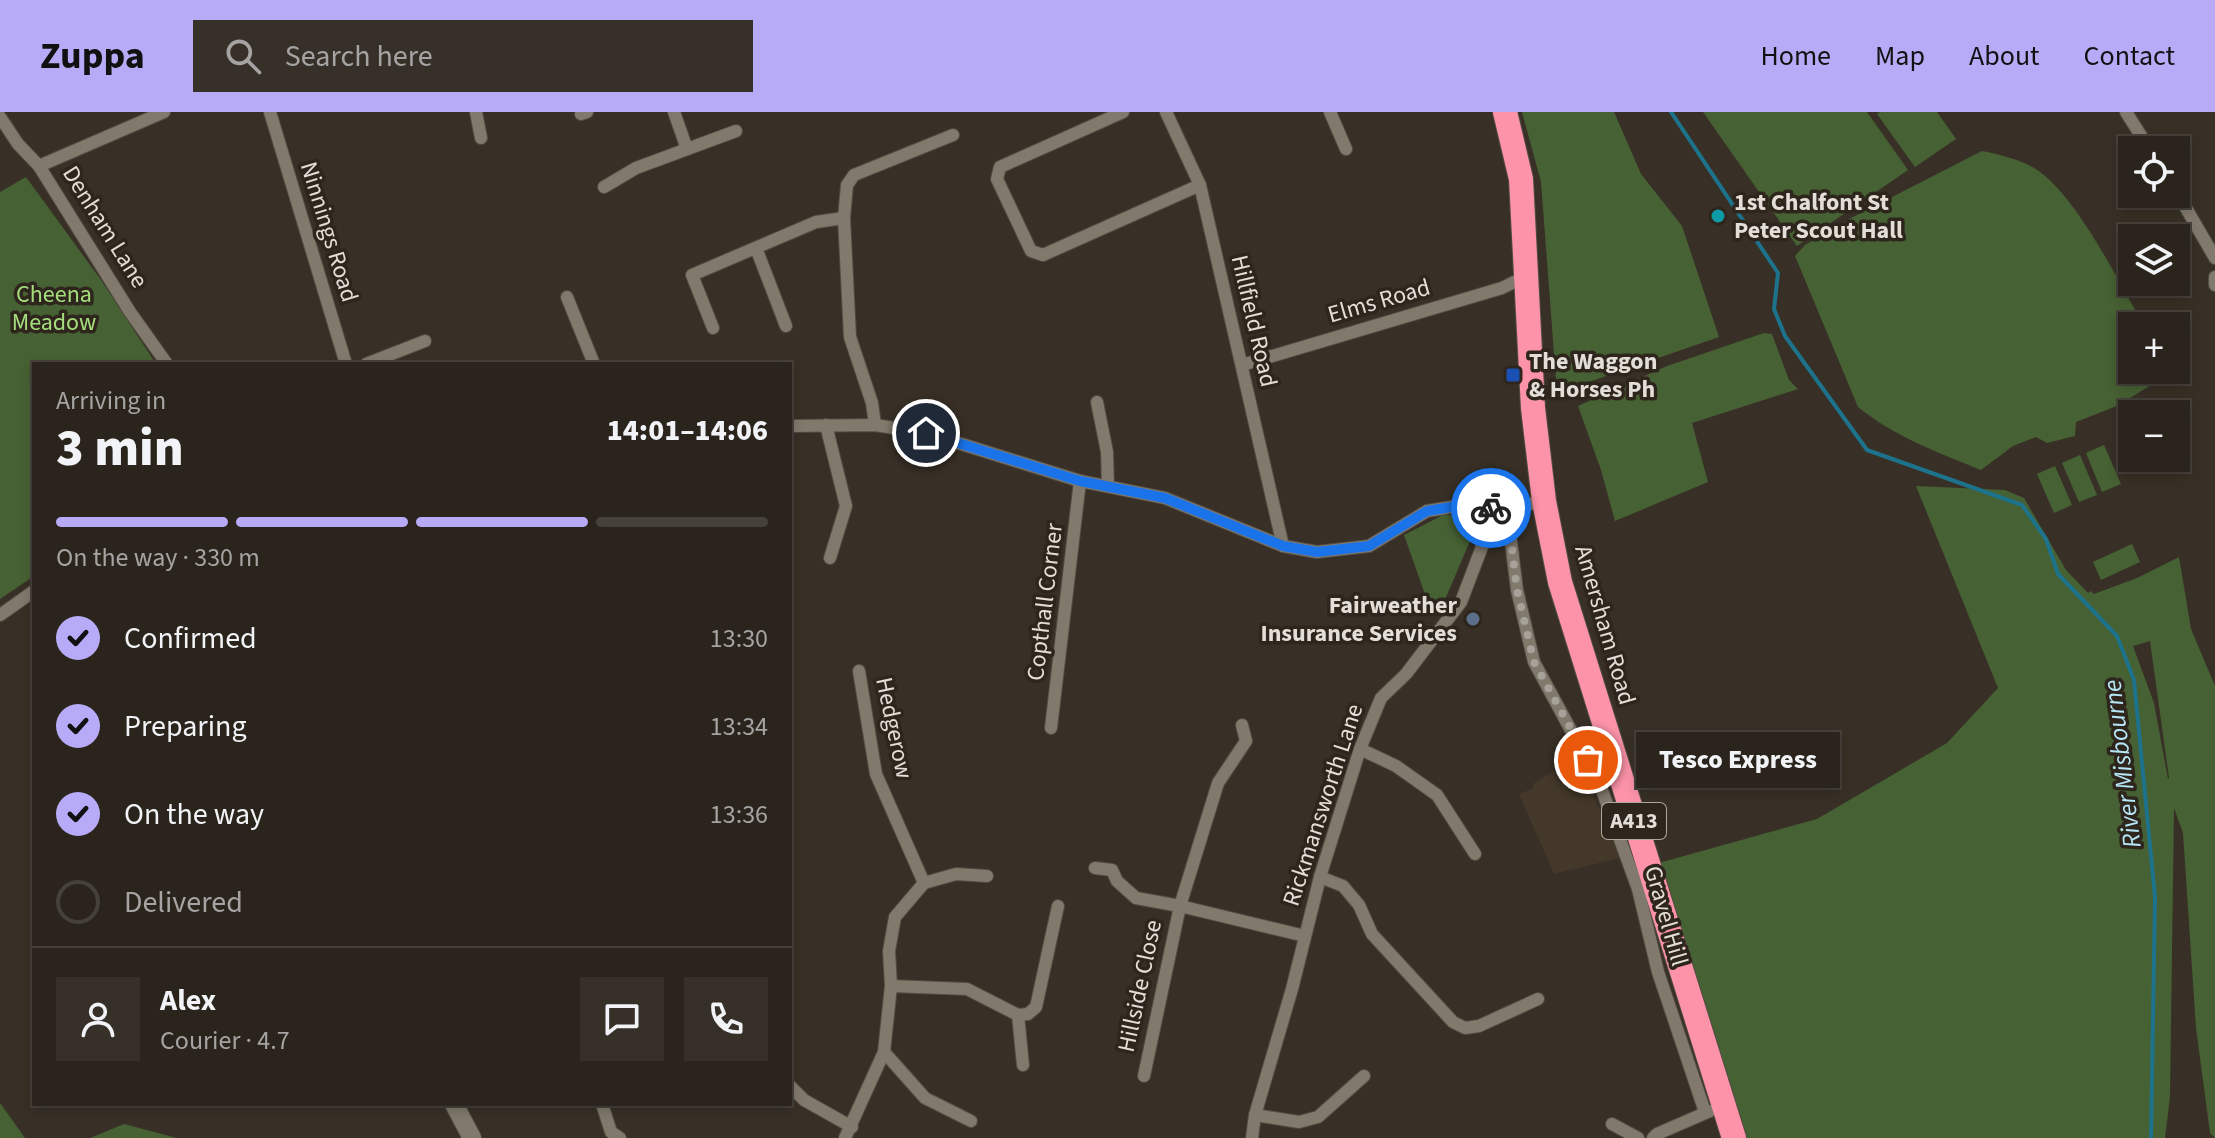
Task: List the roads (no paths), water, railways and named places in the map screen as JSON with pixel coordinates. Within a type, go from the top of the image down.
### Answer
[{"type":"highway","name":"Amersham Road","points":[[1505,112],[1521,179],[1533,408],[1544,501],[1560,582],[1714,1109],[1734,1138]]},
{"type":"street","points":[[39,166],[164,112]]},
{"type":"street","name":"Ninnings Road","points":[[270,112],[345,362]]},
{"type":"street","points":[[476,112],[481,138]]},
{"type":"street","points":[[674,112],[687,149]]},
{"type":"street","points":[[1123,112],[1000,167],[997,179],[1031,251],[1043,255],[1200,185]]},
{"type":"street","name":"Hillfield Road","points":[[1166,112],[1200,185],[1283,546]]},
{"type":"street","points":[[1330,112],[1346,149]]},
{"type":"street","points":[[2126,112],[2141,136]]},
{"type":"street","name":"Denham Lane","points":[[0,117],[18,144],[39,166],[130,312],[166,362]]},
{"type":"street","points":[[604,187],[636,168],[736,131]]},
{"type":"street","points":[[875,425],[872,403],[850,337],[844,218],[847,185],[854,175],[953,135]]},
{"type":"street","points":[[2186,208],[2215,258]]},
{"type":"street","points":[[713,328],[689,271],[756,248],[816,222],[844,218]]},
{"type":"street","points":[[756,248],[786,326]]},
{"type":"street","name":"Elms Road","points":[[1242,365],[1502,288],[1526,276]]},
{"type":"street","points":[[2215,277],[2215,285]]},
{"type":"street","points":[[567,297],[593,362]]},
{"type":"street","points":[[371,362],[425,341]]},
{"type":"street","points":[[1097,402],[1107,452],[1108,486]]},
{"type":"street","points":[[826,425],[846,506],[830,558]]},
{"type":"street","points":[[792,426],[875,425],[926,433],[1080,481],[1165,498],[1283,546],[1317,552],[1369,546],[1427,511],[1464,505],[1507,509],[1544,501]]},
{"type":"street","name":"Copthall Corner","points":[[1051,728],[1080,481]]},
{"type":"street","name":"Rickmansworth Lane","points":[[1252,1138],[1255,1115],[1320,877],[1360,749],[1381,698],[1406,674],[1461,602],[1488,531],[1507,509]]},
{"type":"street","name":"Gravel Hill","points":[[1507,509],[1517,590],[1534,662],[1599,782],[1638,889],[1658,972],[1714,1109]]},
{"type":"street","points":[[0,615],[32,592]]},
{"type":"street","name":"Hedgerow","points":[[859,671],[876,774],[924,883]]},
{"type":"street","points":[[1406,674],[1416,686]]},
{"type":"street","name":"Hillside Close","points":[[1144,1076],[1180,906],[1218,783],[1246,741],[1242,725]]},
{"type":"street","points":[[1360,749],[1396,766],[1437,795],[1475,854]]},
{"type":"street","name":"Hillside Close","points":[[1095,868],[1112,870],[1117,881],[1136,898],[1305,936]]},
{"type":"street","points":[[792,1088],[849,1133],[884,1052],[891,986],[889,951],[895,917],[924,883],[956,874],[987,876]]},
{"type":"street","points":[[1320,877],[1343,886],[1359,905],[1372,934],[1453,1022],[1465,1028],[1479,1026],[1538,999]]},
{"type":"street","points":[[891,986],[967,989],[1018,1015],[1028,1014],[1036,1007],[1058,906]]},
{"type":"street","points":[[1018,1015],[1023,1065]]},
{"type":"street","points":[[884,1052],[925,1098],[971,1121]]},
{"type":"street","points":[[1255,1115],[1299,1122],[1318,1117],[1364,1076]]},
{"type":"street","points":[[455,1106],[472,1138]]},
{"type":"street","points":[[603,1106],[611,1132],[620,1138]]},
{"type":"street","points":[[1653,1138],[1714,1109]]},
{"type":"street","points":[[1612,1124],[1638,1138]]},
{"type":"waterway","name":"River Misbourne","points":[[1671,112],[1778,273],[1774,309],[1785,336],[1867,450],[2022,505],[2046,539],[2058,574],[2117,636],[2134,680],[2155,897],[2151,1138]]},
{"type":"place","name":"1st Chalfont St Peter Scout Hall","points":[[1718,216]]},
{"type":"place","name":"The Waggon & Horses Ph","points":[[1513,375]]},
{"type":"place","name":"Fairweather Insurance Services","points":[[1473,619]]},
{"type":"place","name":"Tesco Express","points":[[1588,760]]},
{"type":"park label","name":"Cheena Meadow","points":[[54,308]]}]
